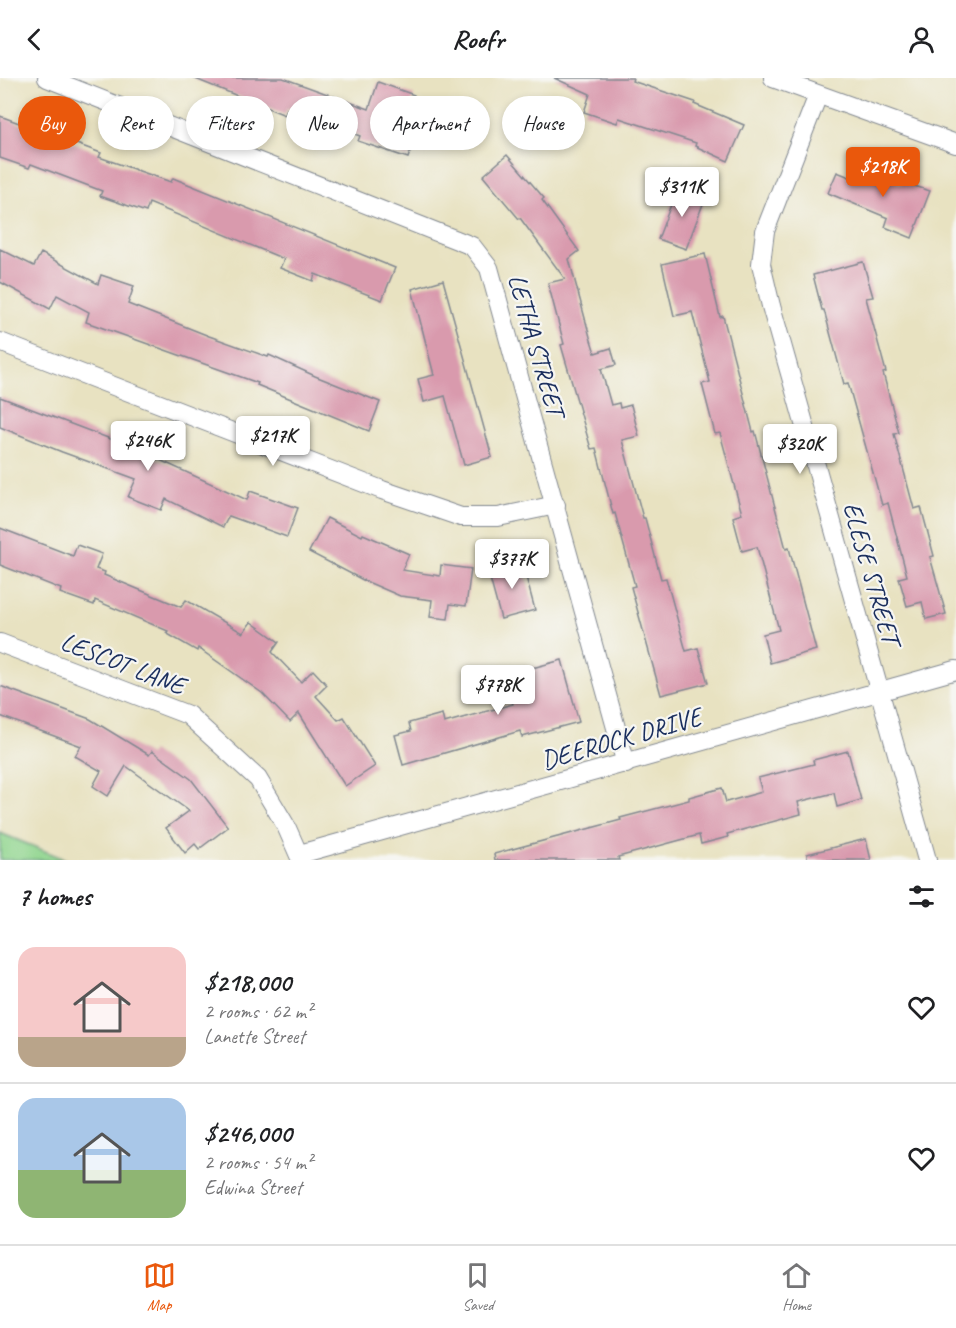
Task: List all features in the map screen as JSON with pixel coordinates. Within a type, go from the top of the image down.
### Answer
[{"type":"street","name":"LETHA STREET","points":[[47,78],[472,246],[489,268],[626,764]]},
{"type":"street","points":[[773,78],[956,144]]},
{"type":"street","name":"ELESE STREET","points":[[818,95],[765,231],[761,264],[927,860]]},
{"type":"street","points":[[0,342],[371,485],[461,516],[498,517],[556,505]]},
{"type":"street","name":"LESCOT LANE","points":[[0,643],[189,715],[258,779],[301,857]]},
{"type":"street","name":"DEEROCK DRIVE","points":[[301,857],[956,670]]},
{"type":"green space","points":[[0,833],[67,860],[0,860]]},
{"type":"building","points":[[193,78],[283,78],[333,96],[286,96],[285,115],[274,111],[274,96],[238,96]]},
{"type":"building","points":[[554,78],[633,78],[632,81],[695,102],[694,104],[744,125],[728,161],[695,146],[696,143],[619,118],[617,123],[585,112],[590,94]]},
{"type":"building","points":[[378,82],[414,96],[373,96]]},
{"type":"building","points":[[358,105],[369,109],[370,106],[370,145],[358,141],[360,136],[358,135]]},
{"type":"building","points":[[0,116],[18,123],[18,150],[86,150],[86,148],[101,153],[99,157],[171,182],[173,178],[395,268],[382,300],[315,274],[313,281],[280,268],[284,259],[149,203],[146,212],[100,196],[102,191],[31,164],[29,168],[0,158]]},
{"type":"building","points":[[384,150],[411,150],[408,158]]},
{"type":"building","points":[[507,155],[544,198],[542,200],[579,251],[569,259],[595,353],[611,348],[616,365],[601,369],[611,405],[619,403],[620,408],[631,405],[639,436],[622,440],[661,579],[666,578],[686,651],[698,648],[708,683],[661,695],[631,587],[635,586],[615,513],[613,514],[596,448],[591,449],[561,345],[564,344],[548,283],[565,279],[520,218],[483,176]]},
{"type":"building","points":[[857,165],[901,184],[902,182],[930,191],[912,238],[885,227],[888,218],[828,193],[837,172],[852,178]]},
{"type":"building","points":[[678,186],[706,196],[686,249],[658,239]]},
{"type":"building","points":[[0,249],[34,266],[41,253],[98,284],[101,275],[134,286],[128,304],[209,336],[268,357],[269,355],[380,402],[369,431],[257,385],[258,383],[86,322],[89,312],[57,295],[50,309],[0,282]]},
{"type":"building","points":[[705,254],[720,317],[723,316],[753,432],[755,431],[786,549],[789,548],[816,650],[770,663],[763,634],[779,630],[757,547],[742,551],[733,517],[742,514],[720,433],[715,434],[702,384],[710,382],[692,312],[674,316],[662,264]]},
{"type":"building","points":[[863,262],[873,297],[866,298],[886,372],[883,373],[899,433],[894,434],[914,509],[921,507],[934,556],[930,557],[946,614],[926,619],[922,602],[907,606],[899,578],[907,576],[888,503],[882,505],[848,383],[844,384],[813,275]]},
{"type":"building","points":[[443,280],[492,457],[464,465],[445,396],[424,402],[418,379],[434,375],[412,289]]},
{"type":"building","points":[[0,397],[129,446],[247,500],[250,491],[298,508],[287,537],[229,516],[223,527],[166,499],[161,510],[128,497],[136,479],[0,427]]},
{"type":"building","points":[[327,518],[362,536],[363,534],[409,554],[402,570],[440,576],[441,565],[471,569],[466,606],[450,604],[448,619],[430,617],[432,600],[400,596],[309,552]]},
{"type":"building","points":[[0,528],[73,556],[77,545],[102,554],[96,569],[105,572],[104,575],[181,607],[186,600],[243,633],[251,622],[279,642],[272,652],[301,682],[313,670],[327,685],[316,696],[338,720],[344,717],[375,766],[345,786],[299,713],[290,722],[262,693],[198,648],[197,651],[166,633],[168,631],[95,600],[94,605],[60,593],[61,589],[0,565]]},
{"type":"building","points":[[522,562],[535,610],[501,619],[488,571]]},
{"type":"building","points":[[562,660],[579,722],[522,737],[520,731],[403,765],[395,735],[411,731],[409,723],[442,714],[444,723],[513,704],[506,675]]},
{"type":"building","points":[[0,686],[90,719],[149,755],[152,751],[191,779],[228,827],[199,849],[195,844],[185,853],[166,828],[189,811],[126,766],[108,796],[93,786],[101,771],[75,756],[81,746],[0,716]]},
{"type":"building","points":[[848,751],[861,800],[837,807],[834,793],[798,802],[801,814],[727,834],[728,837],[701,844],[699,835],[618,857],[619,860],[495,860],[494,854],[621,820],[620,818],[689,800],[689,797],[722,788],[726,802],[762,792],[758,778],[814,764],[813,760]]},
{"type":"building","points":[[866,839],[871,860],[807,860],[807,854]]}]
